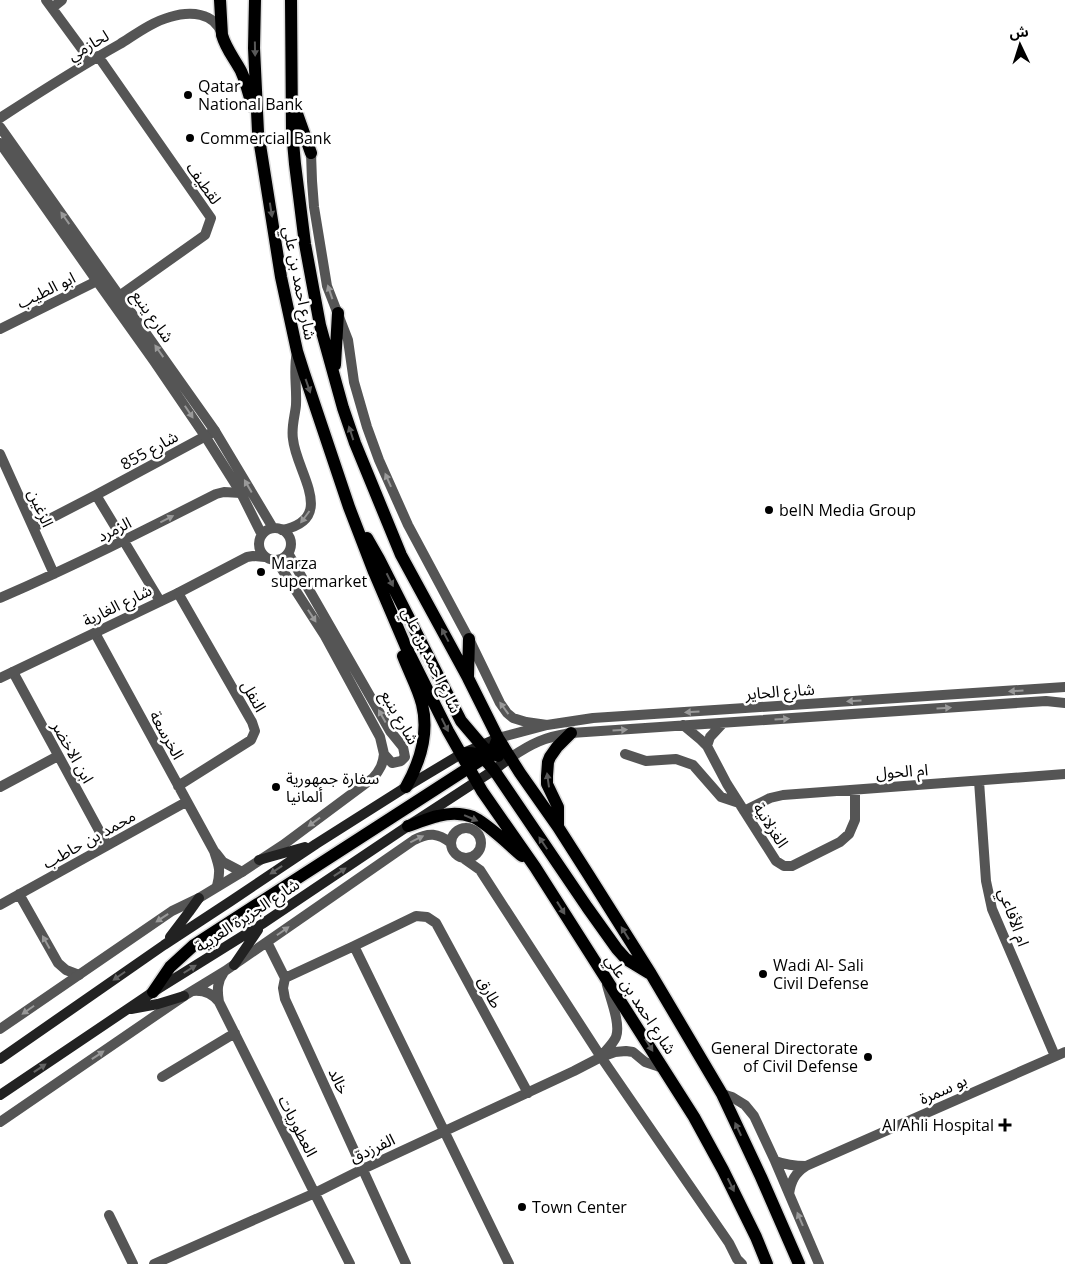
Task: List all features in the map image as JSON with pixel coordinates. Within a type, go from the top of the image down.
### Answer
[{"type":"main road","name":"شارع احمد بن علي","points":[[254,0],[258,132],[281,277],[297,351],[349,507],[374,572],[406,646],[476,782],[535,867],[694,1117],[723,1170],[767,1264]]},
{"type":"main road","name":"شارع احمد بن علي","points":[[291,0],[291,97],[295,164],[305,244],[320,325],[355,443],[401,555],[468,678],[498,738],[558,827],[722,1094],[799,1264]]},
{"type":"main road","points":[[220,1],[222,35],[246,82],[258,132]]},
{"type":"main road","points":[[291,97],[311,153]]},
{"type":"main road","points":[[334,375],[338,313]]},
{"type":"main road","points":[[349,507],[379,559],[461,721],[485,752],[494,770],[617,949],[626,959],[650,974]]},
{"type":"main road","points":[[367,553],[371,578],[378,602],[422,703],[425,718],[422,750],[414,773],[406,787]]},
{"type":"main road","points":[[468,678],[469,638]]},
{"type":"main road","points":[[558,827],[558,807],[547,784],[548,762],[557,747],[571,733]]},
{"type":"main road","points":[[461,754],[485,752],[494,748],[498,738]]},
{"type":"main road","points":[[485,752],[510,758]]},
{"type":"main road","points":[[153,992],[170,967],[194,945],[469,768],[485,752]]},
{"type":"main road","name":"شارع الجزيرة العربية","points":[[0,1058],[164,944],[316,844],[461,754]]},
{"type":"main road","name":"شارع الجزيرة العربية","points":[[0,1096],[153,992],[262,924],[510,758]]},
{"type":"main road","points":[[408,826],[438,816],[454,814],[473,818],[535,867]]},
{"type":"main road","points":[[259,860],[316,844]]},
{"type":"main road","points":[[164,944],[199,898]]},
{"type":"main road","points":[[234,964],[262,924]]},
{"type":"main road","points":[[128,1010],[158,1004],[189,994]]},
{"type":"street","points":[[49,4],[62,0]]},
{"type":"street","name":"لحازمي","points":[[0,118],[94,58],[158,22],[171,16],[206,12],[214,8],[220,1]]},
{"type":"street","name":"لقطيف","points":[[49,4],[94,58],[210,218],[205,235],[115,299]]},
{"type":"street","points":[[197,14],[210,18],[220,28],[222,35]]},
{"type":"street","name":"شارع ينبع","points":[[0,127],[115,299],[215,430],[277,529]]},
{"type":"street","name":"شارع ينبع","points":[[0,143],[101,279]]},
{"type":"street","name":"شارع احمد بن علي","points":[[311,153],[314,207],[326,278],[330,296],[349,346],[359,402],[379,460],[408,525],[469,638],[500,703],[508,714],[514,718],[547,725]]},
{"type":"street","name":"ابو الطيب","points":[[0,329],[101,279]]},
{"type":"street","name":"شارع ينبع","points":[[115,299],[241,493],[261,538]]},
{"type":"street","points":[[277,529],[289,536],[291,540],[290,549],[285,557],[271,560],[265,557],[260,550],[261,538],[268,530],[298,525],[308,514],[312,499],[292,439],[296,400],[294,372],[297,351]]},
{"type":"street","name":"شارع 855","points":[[34,528],[215,430]]},
{"type":"street","name":"الزغين","points":[[0,454],[54,574]]},
{"type":"street","name":"الزمرد","points":[[0,598],[123,541],[216,494],[224,492],[241,493]]},
{"type":"street","points":[[96,495],[160,601]]},
{"type":"street","name":"شارع الغارية","points":[[247,557],[261,538]]},
{"type":"street","name":"شارع ينبع","points":[[276,560],[329,643],[380,737],[384,754],[393,763],[401,762],[406,754],[403,746],[390,731],[288,553]]},
{"type":"street","name":"شارع الغارية","points":[[0,678],[178,593],[247,557],[265,557]]},
{"type":"street","name":"النفل","points":[[178,593],[252,722],[255,731],[251,740],[178,786]]},
{"type":"street","name":"الخرسعة","points":[[95,633],[214,851],[223,862],[242,872]]},
{"type":"street","name":"ابن الاخضر","points":[[13,672],[107,845]]},
{"type":"street","name":"شارع الحاير","points":[[498,738],[547,725],[617,716],[1065,687]]},
{"type":"street","name":"شارع الحاير","points":[[510,758],[536,742],[553,736],[571,733],[1046,701],[1065,703]]},
{"type":"street","points":[[706,746],[710,737],[723,723]]},
{"type":"street","name":"الغزلانية","points":[[683,726],[706,746],[776,861],[784,866],[792,866],[840,842],[849,834],[855,820],[855,790]]},
{"type":"street","points":[[0,1030],[172,911],[199,898],[283,845],[366,784],[379,772],[383,764],[384,754]]},
{"type":"street","points":[[625,754],[646,761],[676,759],[693,765],[721,797],[742,808]]},
{"type":"street","points":[[0,787],[58,756]]},
{"type":"street","name":"ام الحول","points":[[742,808],[776,796],[1065,774]]},
{"type":"street","name":"ام الأفاعي","points":[[979,781],[986,881],[990,902],[1055,1056]]},
{"type":"street","name":"محمد بن حاطب","points":[[0,905],[186,802]]},
{"type":"street","points":[[480,870],[477,853],[479,849],[479,836],[468,828],[459,830],[453,836],[452,849],[480,870],[601,1057],[729,1243],[739,1262]]},
{"type":"street","name":"شارع الجزيرة العربية","points":[[0,1122],[225,971],[414,840],[429,834],[444,838],[451,844]]},
{"type":"street","name":"الخرسعة","points":[[214,851],[220,869],[217,886]]},
{"type":"street","points":[[463,858],[477,853]]},
{"type":"street","points":[[19,894],[58,963],[66,970],[79,975]]},
{"type":"street","name":"طارق","points":[[354,946],[416,916],[427,917],[436,924],[528,1093]]},
{"type":"street","points":[[267,942],[285,978],[354,946],[508,1264]]},
{"type":"street","points":[[219,1002],[218,982],[225,971]]},
{"type":"street","name":"خالد","points":[[285,978],[283,988],[285,999],[406,1264]]},
{"type":"street","name":"الفرزدق","points":[[601,1057],[614,1040],[617,1032],[605,979]]},
{"type":"street","points":[[189,994],[199,991],[210,993],[219,1002]]},
{"type":"street","name":"العطوريات","points":[[219,1002],[350,1264]]},
{"type":"street","points":[[162,1077],[235,1033]]},
{"type":"street","name":"الفرزدق","points":[[154,1264],[174,1260],[601,1057],[620,1051],[630,1051],[646,1062],[663,1068]]},
{"type":"street","name":"بو سمرة","points":[[789,1194],[794,1178],[806,1166],[1065,1052]]},
{"type":"street","points":[[722,1094],[732,1097],[745,1105],[760,1127],[818,1264]]},
{"type":"street","points":[[775,1161],[795,1166],[806,1166]]},
{"type":"street","points":[[109,1215],[133,1264]]},
{"type":"place","name":"Qatar National Bank","points":[[188,95]]},
{"type":"place","name":"Commercial Bank","points":[[190,138]]},
{"type":"place","name":"beIN Media Group","points":[[769,510]]},
{"type":"place","name":"Marza supermarket","points":[[261,572]]},
{"type":"place","name":"سفارة جمهورية ألمانيا","points":[[276,787]]},
{"type":"place","name":"Wadi Al- Sali Civil Defense","points":[[763,974]]},
{"type":"place","name":"General Directorate of Civil Defense","points":[[868,1057]]},
{"type":"place","name":"Al Ahli Hospital","points":[[1005,1125]]},
{"type":"place","name":"Town Center","points":[[522,1207]]}]
